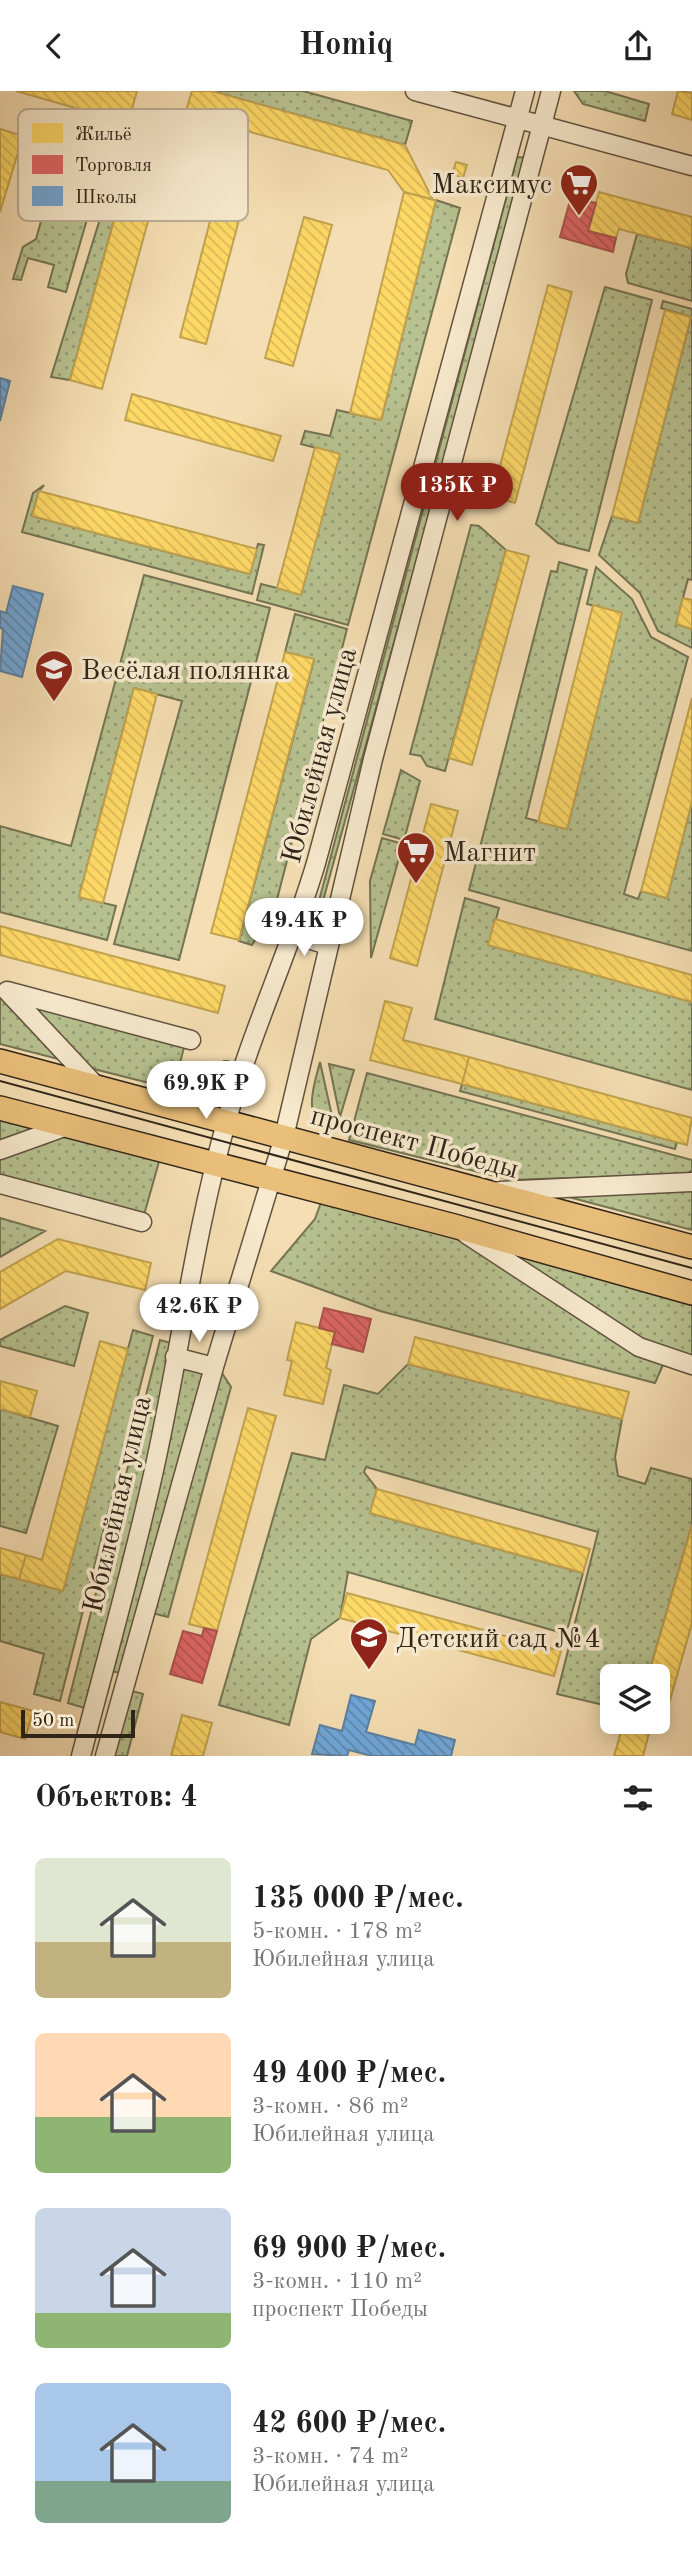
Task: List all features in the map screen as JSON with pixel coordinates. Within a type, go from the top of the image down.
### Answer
[{"type":"main road","name":"проспект Победы","points":[[0,1061],[692,1247]]},
{"type":"main road","points":[[0,1108],[454,1226],[692,1293]]},
{"type":"street","points":[[415,91],[692,166]]},
{"type":"street","name":"Юбилейная улица","points":[[81,1756],[152,1479],[196,1238],[214,1165],[251,1036],[304,905],[320,851],[524,91]]},
{"type":"street","name":"Юбилейная улица","points":[[105,1756],[214,1367],[284,1137],[373,759],[551,91]]},
{"type":"street","points":[[291,934],[328,945]]},
{"type":"street","points":[[4,990],[191,1040]]},
{"type":"street","points":[[4,990],[97,1087]]},
{"type":"street","points":[[0,1150],[66,1126]]},
{"type":"street","points":[[488,1191],[692,1182]]},
{"type":"street","points":[[0,1184],[142,1222]]},
{"type":"street","points":[[454,1226],[639,1346],[692,1365]]},
{"type":"street","points":[[176,1357],[214,1367]]},
{"type":"street","points":[[102,1677],[125,1683]]},
{"type":"green space","points":[[212,91],[303,91],[412,121],[405,145]]},
{"type":"green space","points":[[574,91],[605,91],[649,104],[645,121],[583,104]]},
{"type":"green space","points":[[517,157],[527,158],[315,930],[312,927]]},
{"type":"green space","points":[[436,200],[460,208],[348,625],[257,600],[261,584],[301,594],[339,454],[301,444],[305,431],[330,436],[337,410],[381,420]]},
{"type":"green space","points":[[41,221],[86,221],[66,292],[48,287],[54,265],[28,258],[21,280],[13,279],[23,247],[36,239]]},
{"type":"green space","points":[[99,221],[114,221],[70,380],[51,377]]},
{"type":"green space","points":[[637,234],[692,248],[692,301],[628,283],[626,274]]},
{"type":"green space","points":[[605,287],[652,300],[589,551],[558,543],[536,524]]},
{"type":"green space","points":[[663,301],[692,309],[692,580],[688,579],[676,624],[692,629],[692,648],[658,631],[640,593],[599,555],[612,516],[638,523],[691,317],[661,308]]},
{"type":"green space","points":[[44,485],[39,491],[32,516],[250,574],[258,544],[264,545],[252,594],[22,532],[33,493]]},
{"type":"green space","points":[[471,525],[479,526],[506,550],[445,771],[427,766],[421,756],[410,754]]},
{"type":"green space","points":[[559,562],[587,570],[526,818],[567,829],[621,613],[587,604],[596,567],[632,599],[651,637],[688,657],[624,894],[638,899],[641,891],[667,898],[692,802],[692,951],[469,890],[551,571],[557,572]]},
{"type":"green space","points":[[144,575],[270,608],[179,960],[114,944],[182,701],[134,688],[79,897],[116,906],[107,940],[0,912],[0,826],[71,846]]},
{"type":"green space","points":[[295,614],[347,629],[275,907],[252,945],[239,941],[314,660],[285,652]]},
{"type":"green space","points":[[401,770],[420,781],[404,840],[383,834]]},
{"type":"green space","points":[[382,838],[403,844],[371,958],[370,881]]},
{"type":"green space","points":[[465,898],[499,908],[489,945],[692,1002],[692,1090],[435,1019]]},
{"type":"green space","points":[[0,997],[58,1059],[0,1044]]},
{"type":"green space","points":[[35,1005],[185,1044],[173,1089],[90,1068],[38,1012]]},
{"type":"green space","points":[[224,1061],[228,1061],[217,1090],[202,1096],[185,1094]]},
{"type":"green space","points":[[320,1062],[334,1125],[330,1134],[321,1127],[313,1110],[313,1092]]},
{"type":"green space","points":[[329,1064],[354,1070],[340,1117]]},
{"type":"green space","points":[[367,1073],[692,1160],[692,1170],[686,1174],[511,1180],[349,1140]]},
{"type":"green space","points":[[462,1084],[677,1142],[675,1149],[460,1091]]},
{"type":"green space","points":[[0,1108],[162,1151],[142,1222],[0,1184]]},
{"type":"green space","points":[[692,1190],[692,1230],[565,1196]]},
{"type":"green space","points":[[324,1194],[692,1293],[692,1365],[666,1358],[655,1383],[380,1311],[271,1271],[315,1219]]},
{"type":"green space","points":[[0,1218],[45,1231],[0,1257]]},
{"type":"green space","points":[[65,1306],[88,1313],[74,1366],[0,1346],[0,1340]]},
{"type":"green space","points":[[133,1330],[153,1336],[60,1701],[34,1694],[44,1654],[0,1641],[0,1574],[63,1590]]},
{"type":"green space","points":[[160,1340],[171,1343],[146,1477],[88,1709],[68,1703]]},
{"type":"green space","points":[[408,1364],[622,1419],[615,1457],[618,1476],[645,1484],[651,1468],[692,1479],[692,1525],[651,1664],[600,1664],[600,1704],[557,1694],[598,1532],[366,1467],[364,1472],[377,1489],[370,1513],[583,1573],[566,1634],[348,1572],[340,1618],[311,1639],[289,1725],[219,1705],[292,1453],[325,1460],[344,1385],[378,1394]]},
{"type":"green space","points":[[181,1367],[203,1372],[120,1673],[111,1671]]},
{"type":"green space","points":[[220,1370],[231,1387],[168,1617],[152,1613]]},
{"type":"green space","points":[[0,1409],[58,1426],[26,1533],[0,1526]]},
{"type":"green space","points":[[132,1691],[143,1694],[127,1756],[114,1756]]},
{"type":"building: Жильё","points":[[16,91],[137,91],[132,109],[79,109]]},
{"type":"building: Жильё","points":[[192,91],[212,91],[405,145],[433,200],[404,192],[388,170],[248,131],[248,109],[187,109]]},
{"type":"building: Жильё","points":[[678,91],[692,93],[692,120],[672,114]]},
{"type":"building: Жильё","points":[[0,129],[18,134],[18,153],[0,212]]},
{"type":"building: Жильё","points":[[456,162],[467,165],[463,178],[452,174]]},
{"type":"building: Жильё","points":[[404,192],[436,200],[381,420],[350,413]]},
{"type":"building: Жильё","points":[[599,192],[692,217],[692,248],[619,229],[616,238],[588,231]]},
{"type":"building: Жильё","points":[[304,217],[332,225],[293,366],[265,358]]},
{"type":"building: Жильё","points":[[114,221],[148,221],[102,389],[70,380]]},
{"type":"building: Жильё","points":[[210,221],[239,221],[206,344],[180,337]]},
{"type":"building: Жильё","points":[[548,285],[572,292],[515,503],[492,496]]},
{"type":"building: Жильё","points":[[665,310],[691,317],[638,523],[612,516]]},
{"type":"building: Жильё","points":[[132,394],[281,436],[273,461],[125,420]]},
{"type":"building: Жильё","points":[[315,447],[340,454],[301,595],[277,588]]},
{"type":"building: Жильё","points":[[39,491],[257,549],[250,574],[32,516]]},
{"type":"building: Жильё","points":[[506,550],[529,556],[472,765],[449,758]]},
{"type":"building: Жильё","points":[[683,598],[692,600],[692,629],[676,624]]},
{"type":"building: Жильё","points":[[593,605],[622,613],[567,829],[538,822]]},
{"type":"building: Жильё","points":[[285,652],[314,659],[239,940],[211,933]]},
{"type":"building: Жильё","points":[[134,688],[157,694],[103,903],[79,897]]},
{"type":"building: Жильё","points":[[692,698],[692,802],[667,898],[641,891]]},
{"type":"building: Жильё","points":[[431,804],[458,811],[417,966],[390,958]]},
{"type":"building: Жильё","points":[[495,919],[692,975],[692,1002],[488,945]]},
{"type":"building: Жильё","points":[[0,926],[225,986],[218,1013],[0,955]]},
{"type":"building: Жильё","points":[[385,1001],[412,1008],[403,1040],[469,1057],[462,1084],[370,1060]]},
{"type":"building: Жильё","points":[[469,1057],[692,1118],[687,1145],[462,1084]]},
{"type":"building: Жильё","points":[[58,1239],[151,1263],[145,1290],[66,1271],[0,1309],[0,1272]]},
{"type":"building: Жильё","points":[[296,1322],[335,1332],[326,1368],[331,1370],[323,1404],[284,1395],[292,1361],[287,1360]]},
{"type":"building: Жильё","points":[[415,1337],[629,1392],[622,1419],[408,1364]]},
{"type":"building: Жильё","points":[[100,1341],[128,1349],[63,1591],[19,1579],[26,1555],[42,1560]]},
{"type":"building: Жильё","points":[[0,1381],[37,1391],[30,1417],[0,1409]]},
{"type":"building: Жильё","points":[[248,1408],[276,1416],[217,1631],[189,1624]]},
{"type":"building: Жильё","points":[[377,1489],[590,1549],[583,1573],[370,1513]]},
{"type":"building: Жильё","points":[[692,1525],[692,1623],[670,1700],[670,1664],[652,1664]]},
{"type":"building: Жильё","points":[[0,1548],[26,1555],[19,1579],[0,1574]]},
{"type":"building: Жильё","points":[[347,1593],[561,1651],[554,1676],[340,1618]]},
{"type":"building: Жильё","points":[[0,1702],[33,1711],[25,1739],[0,1732]]},
{"type":"building: Жильё","points":[[182,1715],[212,1723],[203,1756],[171,1756]]},
{"type":"building: Жильё","points":[[620,1734],[649,1734],[643,1756],[614,1756]]},
{"type":"building: Торговля","name":"Максимус","points":[[571,197],[596,203],[588,231],[616,238],[613,252],[560,237]]},
{"type":"building: Торговля","points":[[324,1308],[371,1319],[363,1352],[332,1344],[335,1332],[319,1328]]},
{"type":"building: Торговля","points":[[204,1628],[217,1631],[202,1683],[170,1674],[183,1631],[202,1636]]},
{"type":"building: Школы","points":[[0,378],[10,381],[0,421]]},
{"type":"building: Школы","points":[[13,586],[43,594],[22,677],[0,671],[3,629],[0,628],[0,611],[6,613]]},
{"type":"building: Школы","points":[[351,1695],[375,1701],[366,1732],[415,1745],[419,1730],[455,1740],[451,1756],[372,1756],[349,1750],[347,1756],[312,1754],[320,1725],[342,1731]]},
{"type":"tram line","points":[[0,1081],[692,1268]]},
{"type":"place","name":"Максимус","points":[[579,217]]},
{"type":"place","name":"Весёлая полянка","points":[[54,703]]},
{"type":"place","name":"Магнит","points":[[416,885]]},
{"type":"place","name":"Детский сад №4","points":[[369,1671]]}]
